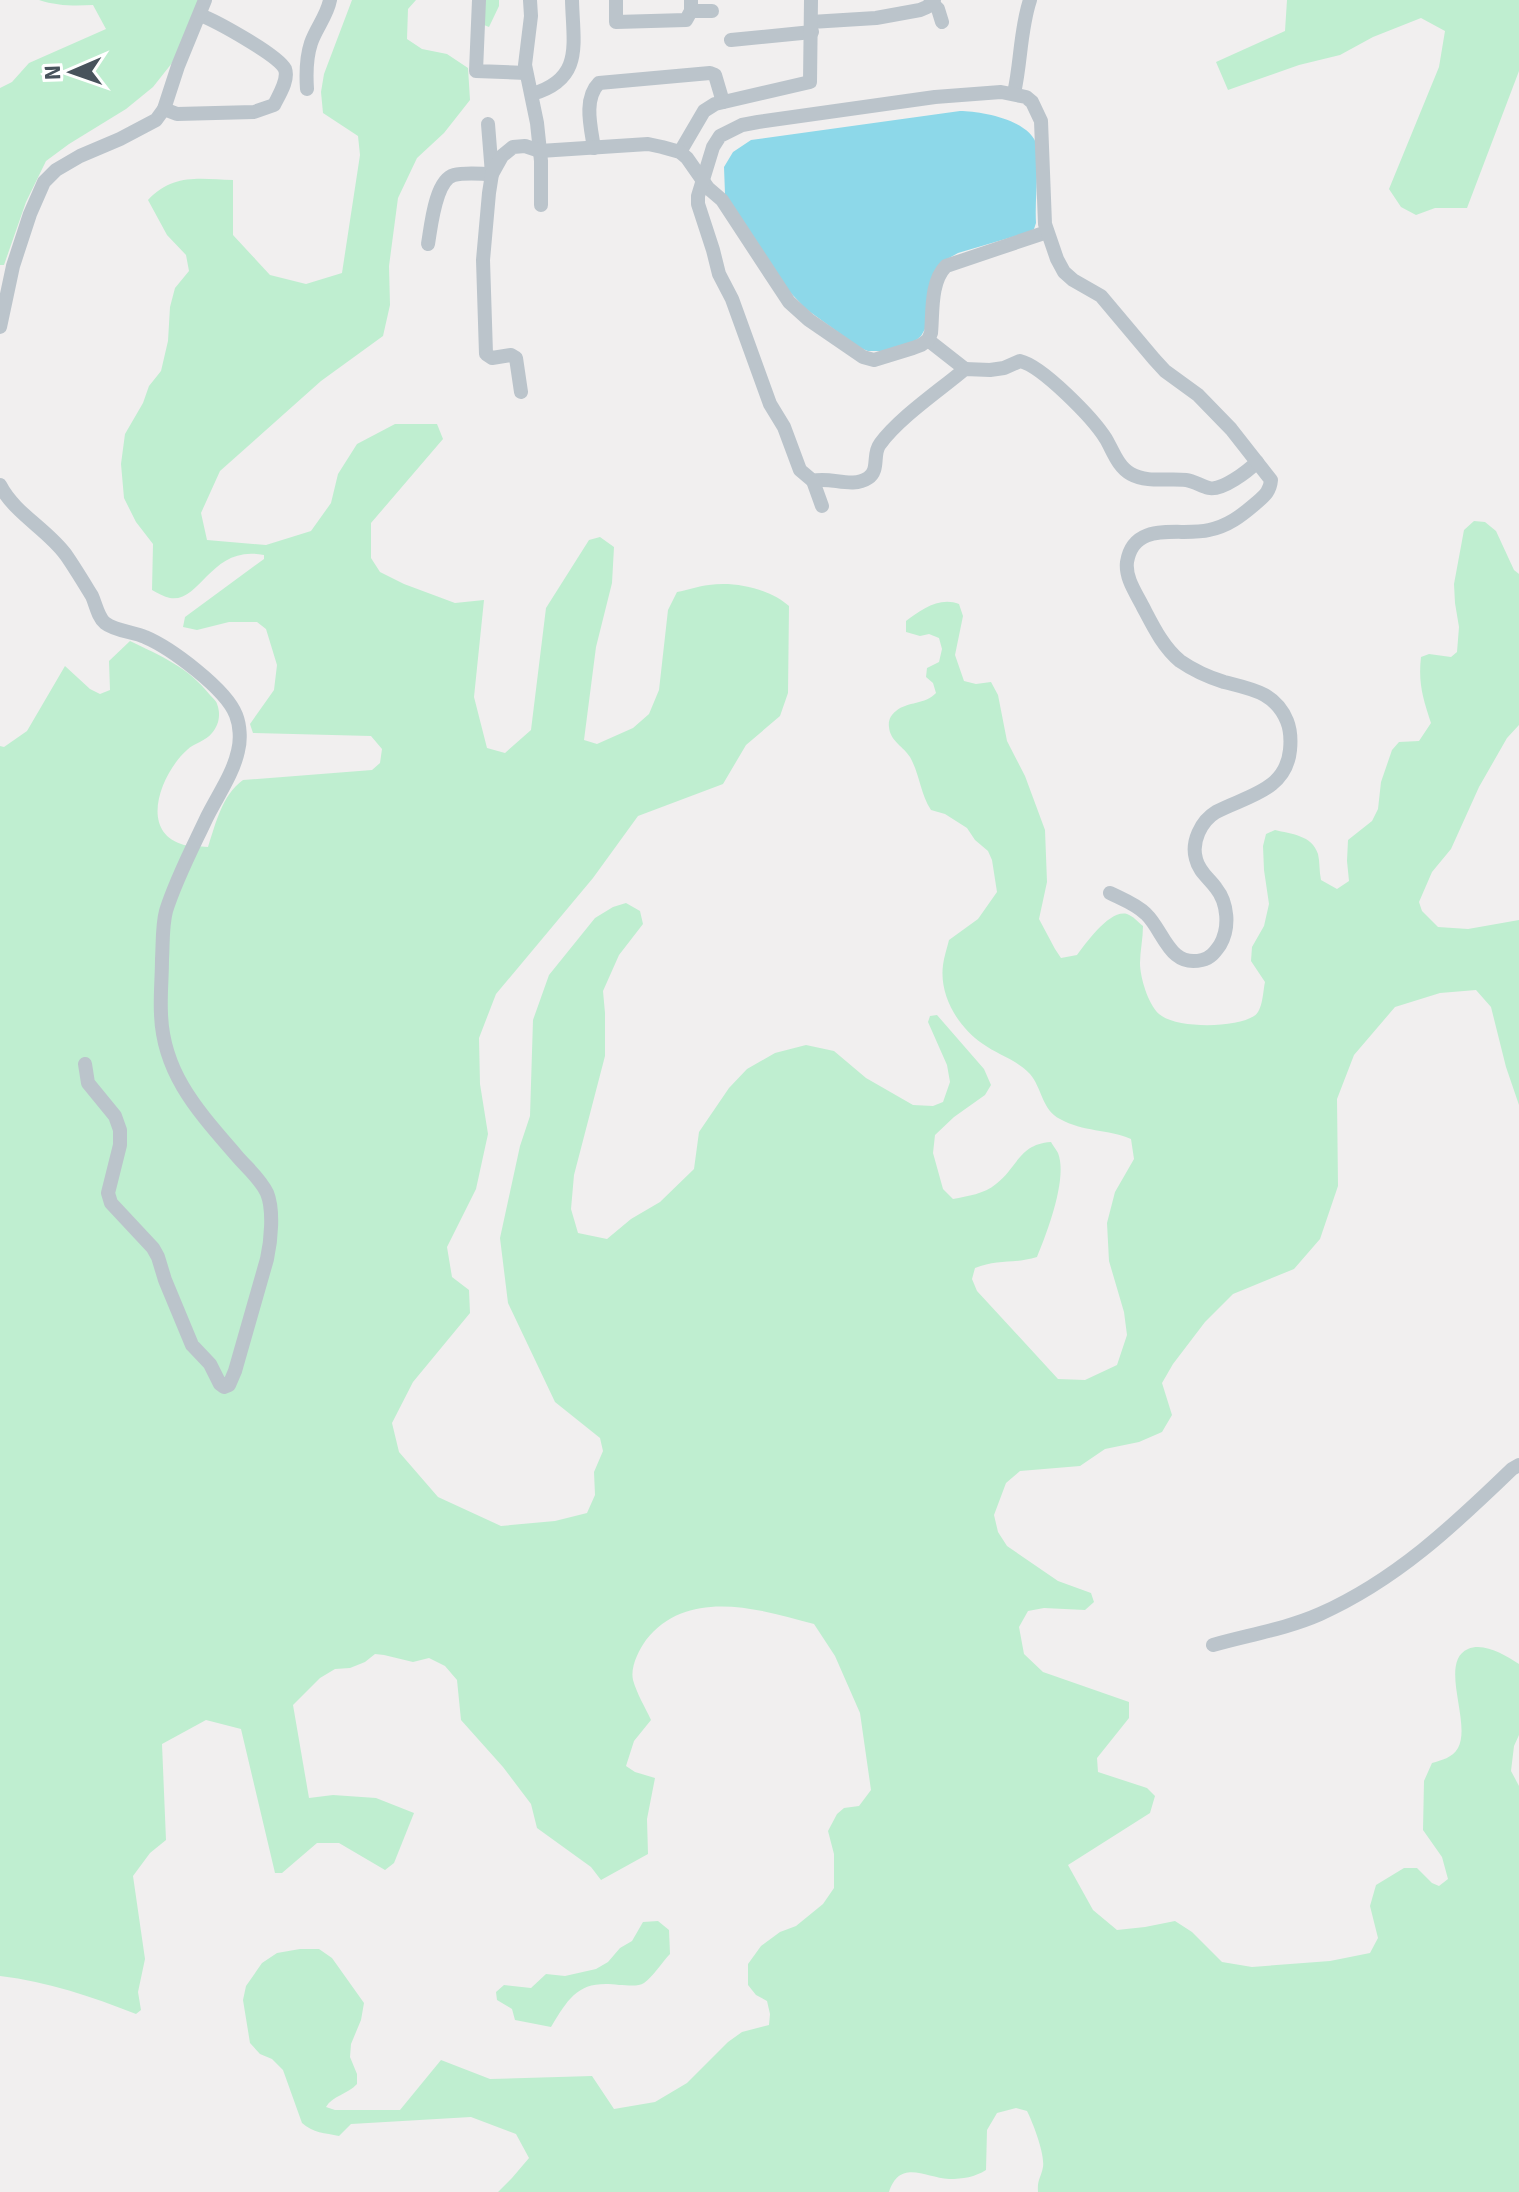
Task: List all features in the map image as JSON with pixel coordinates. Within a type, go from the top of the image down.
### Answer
[{"type":"street","points":[[0,327],[13,266],[44,182],[56,170],[80,156],[149,126],[156,120],[164,109],[205,0]]},
{"type":"street","points":[[281,91],[311,91],[308,56],[330,0]]},
{"type":"street","points":[[479,0],[476,71],[526,73]]},
{"type":"street","points":[[530,0],[525,57],[540,151],[541,205]]},
{"type":"street","points":[[532,94],[552,87],[570,68],[573,51],[572,0]]},
{"type":"street","points":[[616,0],[616,22],[686,20],[691,5],[712,11]]},
{"type":"street","points":[[680,152],[704,111],[715,104],[810,82],[811,0]]},
{"type":"street","points":[[1014,93],[1030,0]]},
{"type":"street","points":[[731,40],[920,10],[933,1],[942,22]]},
{"type":"street","points":[[164,109],[177,114],[254,112],[274,105],[286,79],[283,66],[231,29],[200,15]]},
{"type":"street","points":[[594,148],[590,105],[595,86],[599,83],[710,73],[718,81],[723,102]]},
{"type":"street","points":[[822,506],[813,481],[800,470],[784,427],[770,404],[699,214],[698,196],[713,147],[720,136],[742,125],[935,97],[1001,92],[1026,97],[1032,102],[1041,121],[1043,214],[1064,272],[1101,296],[1165,371],[1209,406],[1271,480],[1267,493],[1239,518],[1213,530],[1151,533],[1132,549],[1128,559],[1129,579],[1155,630],[1179,660],[1211,678],[1260,691],[1282,710],[1291,735],[1285,770],[1269,787],[1214,813],[1198,833],[1196,861],[1224,902],[1226,926],[1223,940],[1206,959],[1186,960],[1167,946],[1143,911],[1110,893]]},
{"type":"street","points":[[488,124],[492,174],[483,260],[486,354],[492,358],[511,355],[516,358],[521,392]]},
{"type":"street","points":[[492,174],[502,156],[513,147],[525,146],[540,151],[648,144],[680,152],[702,181],[722,200],[789,302],[809,320],[863,357],[874,360],[928,340],[936,283],[939,273],[946,266],[1047,232]]},
{"type":"street","points":[[428,244],[438,195],[446,180],[454,175],[492,174]]},
{"type":"street","points":[[928,340],[965,369],[1004,368],[1020,361],[1036,368],[1095,425],[1123,469],[1132,475],[1188,480],[1216,488],[1248,471],[1257,462]]},
{"type":"street","points":[[813,481],[861,481],[871,477],[880,444],[965,369]]},
{"type":"street","points":[[0,485],[10,502],[64,553],[93,598],[103,621],[162,646],[212,684],[229,701],[237,717],[239,748],[235,763],[165,914],[161,1013],[168,1054],[183,1090],[260,1181],[270,1205],[269,1250],[229,1385],[224,1387],[220,1384],[210,1364],[192,1345],[153,1248],[111,1203],[108,1193],[120,1145],[120,1130],[115,1116],[88,1083],[85,1064]]},
{"type":"street","points":[[1213,1645],[1318,1615],[1350,1599],[1413,1560],[1519,1465]]},
{"type":"green space","points":[[39,0],[200,0],[172,63],[153,87],[126,109],[46,161],[26,202],[4,265],[0,265],[0,88],[12,82],[29,63],[106,29],[93,5],[66,5]]},
{"type":"green space","points":[[352,0],[416,0],[408,9],[407,39],[422,49],[447,54],[468,68],[470,100],[444,133],[417,158],[398,198],[389,266],[390,305],[383,336],[321,381],[220,471],[201,513],[207,540],[266,545],[311,531],[331,503],[338,474],[357,444],[395,424],[437,424],[443,439],[371,523],[371,558],[380,572],[455,603],[484,600],[474,697],[487,748],[505,753],[531,730],[546,608],[589,540],[600,537],[614,547],[612,583],[596,647],[584,740],[597,744],[633,728],[649,714],[659,690],[668,610],[677,592],[709,585],[741,585],[772,595],[789,606],[788,693],[780,716],[746,745],[723,784],[638,816],[593,878],[496,994],[479,1038],[480,1084],[488,1134],[476,1189],[447,1247],[452,1277],[469,1290],[470,1313],[413,1382],[392,1423],[399,1452],[438,1497],[501,1526],[555,1521],[587,1513],[595,1495],[594,1472],[603,1451],[600,1438],[555,1402],[508,1303],[500,1238],[520,1146],[530,1116],[533,1020],[549,975],[595,918],[626,903],[640,911],[643,924],[619,955],[603,991],[605,1056],[574,1175],[571,1209],[578,1233],[607,1239],[631,1219],[660,1202],[694,1169],[699,1132],[729,1088],[747,1069],[775,1053],[806,1045],[834,1051],[866,1078],[913,1105],[933,1106],[943,1102],[950,1082],[947,1065],[928,1022],[930,1016],[937,1015],[984,1069],[991,1085],[985,1095],[935,1135],[933,1153],[943,1189],[953,1199],[986,1190],[996,1184],[1025,1152],[1040,1144],[1051,1142],[1060,1164],[1055,1205],[1037,1257],[975,1268],[972,1279],[977,1291],[1058,1379],[1085,1380],[1117,1365],[1127,1335],[1124,1312],[1109,1261],[1107,1223],[1115,1192],[1134,1159],[1131,1139],[1078,1126],[1054,1115],[1030,1074],[974,1037],[958,1020],[947,999],[943,962],[949,940],[978,919],[997,892],[988,851],[967,828],[945,814],[931,810],[910,757],[890,732],[889,720],[896,711],[936,693],[933,683],[926,677],[927,668],[939,662],[942,649],[939,638],[906,632],[906,621],[938,603],[959,604],[963,616],[955,655],[964,681],[976,684],[991,682],[998,695],[1007,741],[1025,776],[1045,830],[1047,882],[1039,919],[1061,958],[1077,955],[1106,922],[1120,914],[1127,914],[1143,926],[1140,969],[1145,990],[1155,1010],[1167,1019],[1178,1022],[1221,1025],[1254,1016],[1262,1000],[1265,982],[1251,961],[1252,947],[1264,926],[1269,904],[1264,870],[1266,834],[1275,830],[1306,839],[1318,854],[1321,880],[1337,889],[1349,881],[1348,840],[1372,821],[1378,809],[1381,782],[1392,750],[1399,742],[1419,741],[1431,723],[1422,691],[1421,657],[1429,654],[1451,657],[1457,652],[1459,627],[1454,584],[1464,530],[1474,521],[1485,522],[1496,531],[1514,570],[1519,574],[1519,725],[1507,738],[1479,787],[1451,849],[1432,872],[1419,902],[1422,911],[1438,927],[1468,929],[1519,920],[1519,1105],[1491,1007],[1476,990],[1440,993],[1395,1007],[1354,1055],[1337,1099],[1338,1186],[1320,1239],[1294,1269],[1233,1294],[1205,1322],[1162,1383],[1172,1415],[1162,1432],[1139,1442],[1105,1449],[1080,1466],[1020,1471],[1006,1483],[994,1515],[998,1532],[1007,1546],[1058,1581],[1091,1593],[1094,1602],[1085,1610],[1044,1608],[1028,1611],[1019,1627],[1024,1654],[1043,1672],[1129,1702],[1129,1718],[1097,1758],[1098,1772],[1147,1788],[1155,1796],[1150,1813],[1068,1865],[1093,1910],[1117,1930],[1175,1921],[1192,1932],[1222,1962],[1252,1967],[1330,1961],[1370,1953],[1378,1938],[1370,1906],[1376,1885],[1404,1868],[1417,1868],[1439,1886],[1448,1879],[1442,1857],[1423,1830],[1424,1781],[1432,1763],[1453,1754],[1458,1748],[1461,1724],[1456,1666],[1460,1656],[1474,1647],[1494,1650],[1519,1664],[1519,1735],[1514,1746],[1511,1771],[1519,1786],[1519,2192],[1038,2192],[1043,2167],[1040,2147],[1027,2111],[1016,2108],[997,2113],[987,2130],[986,2170],[954,2179],[907,2173],[900,2175],[889,2192],[498,2192],[529,2158],[516,2134],[471,2117],[351,2124],[339,2136],[315,2131],[302,2123],[283,2070],[250,2043],[243,2000],[246,1986],[262,1963],[277,1953],[319,1949],[332,1958],[364,2003],[351,2044],[350,2057],[357,2074],[357,2084],[326,2107],[335,2110],[400,2110],[441,2060],[490,2079],[592,2076],[614,2109],[655,2102],[687,2083],[742,2032],[769,2025],[767,2001],[756,1995],[748,1985],[748,1964],[761,1946],[780,1932],[796,1926],[823,1904],[834,1888],[834,1854],[828,1831],[837,1814],[844,1808],[859,1806],[871,1790],[860,1713],[835,1656],[814,1624],[748,1608],[725,1606],[682,1613],[663,1623],[641,1649],[632,1675],[651,1720],[634,1741],[626,1766],[655,1778],[647,1819],[648,1854],[601,1880],[591,1867],[537,1828],[531,1804],[461,1720],[457,1680],[445,1666],[429,1658],[413,1662],[375,1654],[365,1662],[350,1668],[335,1669],[320,1678],[293,1705],[309,1798],[333,1795],[376,1798],[414,1813],[394,1863],[385,1870],[339,1843],[317,1843],[282,1873],[275,1873],[241,1729],[206,1720],[162,1744],[166,1840],[150,1853],[133,1876],[145,1959],[138,1992],[141,2010],[136,2014],[69,1990],[0,1976],[0,746],[4,747],[27,731],[65,666],[90,689],[100,694],[110,690],[109,661],[130,641],[183,670],[202,685],[218,708],[219,719],[214,730],[178,760],[169,772],[158,801],[161,828],[170,838],[184,845],[208,847],[225,801],[243,780],[372,770],[380,763],[382,749],[371,736],[253,733],[250,724],[274,690],[277,665],[266,629],[257,622],[229,622],[197,630],[183,627],[185,617],[264,559],[264,555],[246,554],[231,558],[181,597],[168,597],[152,590],[153,544],[136,522],[124,498],[121,464],[125,434],[149,386],[161,371],[175,288],[189,271],[186,255],[167,235],[148,200],[157,191],[188,180],[233,180],[233,235],[270,275],[306,284],[342,273],[360,155],[358,136],[323,113],[321,92],[324,74]]},
{"type":"green space","points":[[482,0],[499,0],[489,27],[484,25]]},
{"type":"green space","points":[[1287,0],[1519,0],[1519,71],[1467,208],[1435,208],[1416,215],[1401,207],[1389,189],[1439,67],[1445,31],[1421,18],[1373,37],[1340,55],[1299,65],[1228,90],[1216,62],[1285,31]]},
{"type":"green space","points":[[658,1921],[669,1930],[670,1954],[642,1984],[605,1984],[585,1988],[570,1999],[551,2027],[515,2020],[512,2009],[497,2000],[496,1992],[504,1985],[531,1988],[546,1974],[565,1976],[596,1969],[632,1941],[643,1922]]},
{"type":"water","points":[[960,111],[1004,119],[1033,137],[1038,152],[1034,229],[958,253],[942,262],[925,329],[914,342],[883,351],[860,348],[806,309],[787,289],[725,194],[724,167],[733,152],[751,140]]}]
